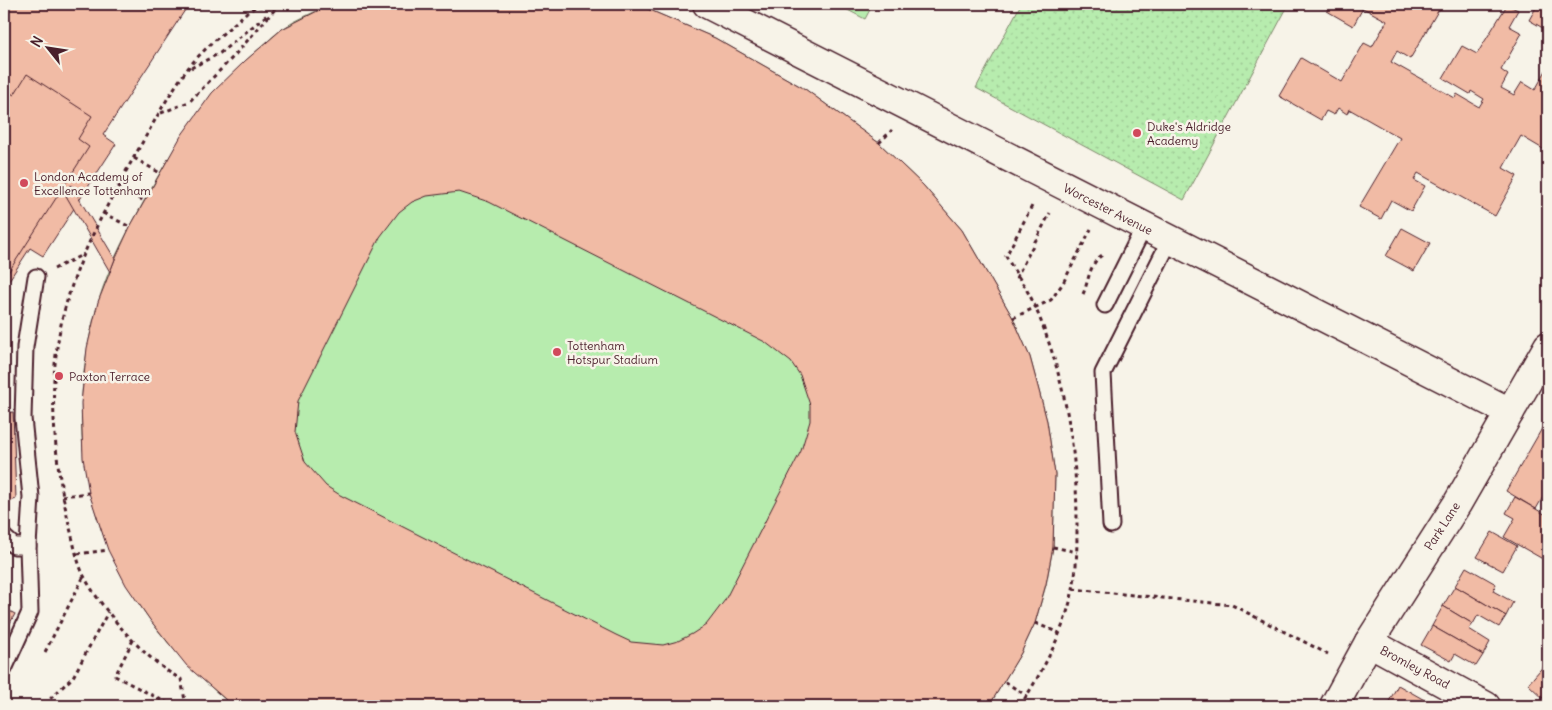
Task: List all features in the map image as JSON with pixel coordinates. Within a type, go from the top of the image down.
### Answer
[{"type":"street","name":"Worcester Avenue","points":[[707,4],[1510,412]]},
{"type":"street","name":"Park Lane","points":[[1334,706],[1369,642],[1456,504],[1548,347]]},
{"type":"street","name":"Bromley Road","points":[[1369,642],[1486,706]]},
{"type":"lane","points":[[1105,305],[1144,226]]},
{"type":"lane","points":[[1111,524],[1103,372],[1170,240]]},
{"type":"lane","points":[[4,669],[30,612],[28,546],[31,497],[23,418],[25,347],[36,277]]},
{"type":"lane","points":[[4,538],[14,546],[28,546]]},
{"type":"path","points":[[187,70],[220,54],[283,4]]},
{"type":"path","points":[[186,706],[181,679],[168,672],[133,640],[108,612],[84,576],[62,496],[54,401],[58,341],[70,291],[103,213],[160,113],[187,70],[247,12],[257,6],[276,8]]},
{"type":"path","points":[[160,113],[189,102],[233,57],[276,8]]},
{"type":"path","points":[[880,143],[892,130]]},
{"type":"path","points":[[134,158],[160,173]]},
{"type":"path","points":[[118,186],[144,201]]},
{"type":"path","points":[[1020,706],[1044,666],[1059,633],[1073,589],[1077,552],[1075,480],[1065,394],[1054,356],[1035,306],[1016,278],[1006,256],[1033,204]]},
{"type":"path","points":[[103,213],[130,227]]},
{"type":"path","points":[[1016,278],[1050,213]]},
{"type":"path","points":[[1013,318],[1051,300],[1081,250]]},
{"type":"path","points":[[1083,294],[1085,283],[1098,257],[1104,254]]},
{"type":"path","points":[[62,496],[89,493]]},
{"type":"path","points":[[1053,547],[1077,552]]},
{"type":"path","points":[[77,554],[108,550]]},
{"type":"path","points":[[45,652],[84,576]]},
{"type":"path","points":[[1073,589],[1232,605],[1328,654]]},
{"type":"path","points":[[47,706],[50,699],[74,677],[108,612]]},
{"type":"path","points":[[1035,623],[1059,633]]},
{"type":"path","points":[[133,640],[115,676],[173,706]]},
{"type":"path","points":[[1006,682],[1027,696]]},
{"type":"green space","name":"Tottenham Hotspur Stadium","points":[[331,4],[636,4],[715,38],[805,89],[879,143],[923,185],[962,230],[1013,318],[1030,357],[1047,421],[1055,474],[1053,547],[1046,585],[1035,623],[1021,653],[989,706],[233,706],[189,666],[152,622],[122,576],[100,527],[87,475],[81,420],[85,363],[98,303],[114,260],[149,192],[197,115],[225,81],[273,36],[294,22]]},
{"type":"green space","points":[[836,4],[873,4],[865,19]]},
{"type":"green space","name":"Duke's Aldridge Academy","points":[[1021,4],[1289,4],[1184,200],[976,88]]},
{"type":"building","points":[[4,4],[189,4],[103,135],[116,144],[43,256],[30,248],[4,288]]},
{"type":"building","points":[[4,4],[10,4],[4,13]]},
{"type":"building","name":"Tottenham Hotspur Stadium","points":[[331,4],[636,4],[715,38],[805,89],[879,143],[923,185],[962,230],[1013,318],[1030,357],[1037,383],[1047,421],[1055,474],[1053,547],[1046,584],[1035,623],[1021,653],[989,706],[233,706],[187,666],[150,620],[126,585],[108,550],[89,493],[83,458],[81,403],[87,348],[98,302],[115,259],[130,227],[181,136],[212,93],[282,29]],"holes":[[[459,192],[489,202],[765,342],[791,362],[800,375],[810,405],[810,421],[801,451],[725,600],[706,625],[678,641],[663,645],[631,642],[616,635],[340,495],[326,486],[305,462],[295,432],[298,401],[380,237],[399,212],[412,202],[427,196]]]},
{"type":"building","points":[[1331,4],[1442,4],[1410,59],[1397,51],[1391,62],[1455,98],[1457,94],[1479,107],[1484,99],[1471,91],[1470,94],[1443,78],[1462,46],[1477,54],[1507,5],[1518,10],[1509,26],[1522,33],[1501,70],[1508,75],[1501,88],[1514,95],[1522,82],[1535,90],[1548,67],[1548,152],[1521,136],[1503,168],[1517,176],[1495,216],[1418,173],[1414,180],[1425,186],[1411,211],[1391,200],[1381,219],[1359,207],[1400,138],[1349,109],[1347,114],[1338,108],[1334,115],[1326,111],[1321,120],[1279,96],[1301,58],[1342,82],[1364,43],[1372,47],[1387,21],[1363,8],[1353,26],[1327,11]]},
{"type":"building","points":[[1538,4],[1548,4],[1548,31],[1529,20]]},
{"type":"building","points":[[27,74],[92,116],[78,139],[89,147],[4,279],[4,89],[14,95]]},
{"type":"building","points":[[71,185],[115,259],[110,272],[65,194]]},
{"type":"building","points":[[1402,228],[1430,243],[1414,271],[1386,256]]},
{"type":"building","points":[[13,412],[16,499],[4,504],[4,413]]},
{"type":"building","points":[[1548,418],[1548,500],[1543,497],[1536,509],[1506,491]]},
{"type":"building","points":[[1515,497],[1548,516],[1548,562],[1504,537],[1515,518],[1506,513]]},
{"type":"building","points":[[1492,532],[1517,546],[1503,571],[1477,557]]},
{"type":"building","points":[[1466,567],[1496,584],[1493,591],[1513,602],[1506,616],[1455,586]]},
{"type":"building","points":[[1455,586],[1506,616],[1499,627],[1478,615],[1473,624],[1443,606]]},
{"type":"building","points":[[1443,606],[1473,624],[1469,629],[1490,642],[1483,655],[1432,626]]},
{"type":"building","points":[[4,608],[15,614],[4,634]]},
{"type":"building","points":[[1432,626],[1483,655],[1476,666],[1455,654],[1451,661],[1421,645]]},
{"type":"building","points":[[1546,663],[1548,665],[1548,703],[1528,684]]},
{"type":"building","points":[[1398,685],[1428,702],[1426,706],[1387,705]]},
{"type":"place","name":"Duke's Aldridge Academy","points":[[1137,133]]},
{"type":"place","name":"London Academy of Excellence Tottenham","points":[[24,183]]},
{"type":"place","name":"Tottenham Hotspur Stadium","points":[[557,352]]},
{"type":"place","name":"Paxton Terrace","points":[[59,376]]}]
